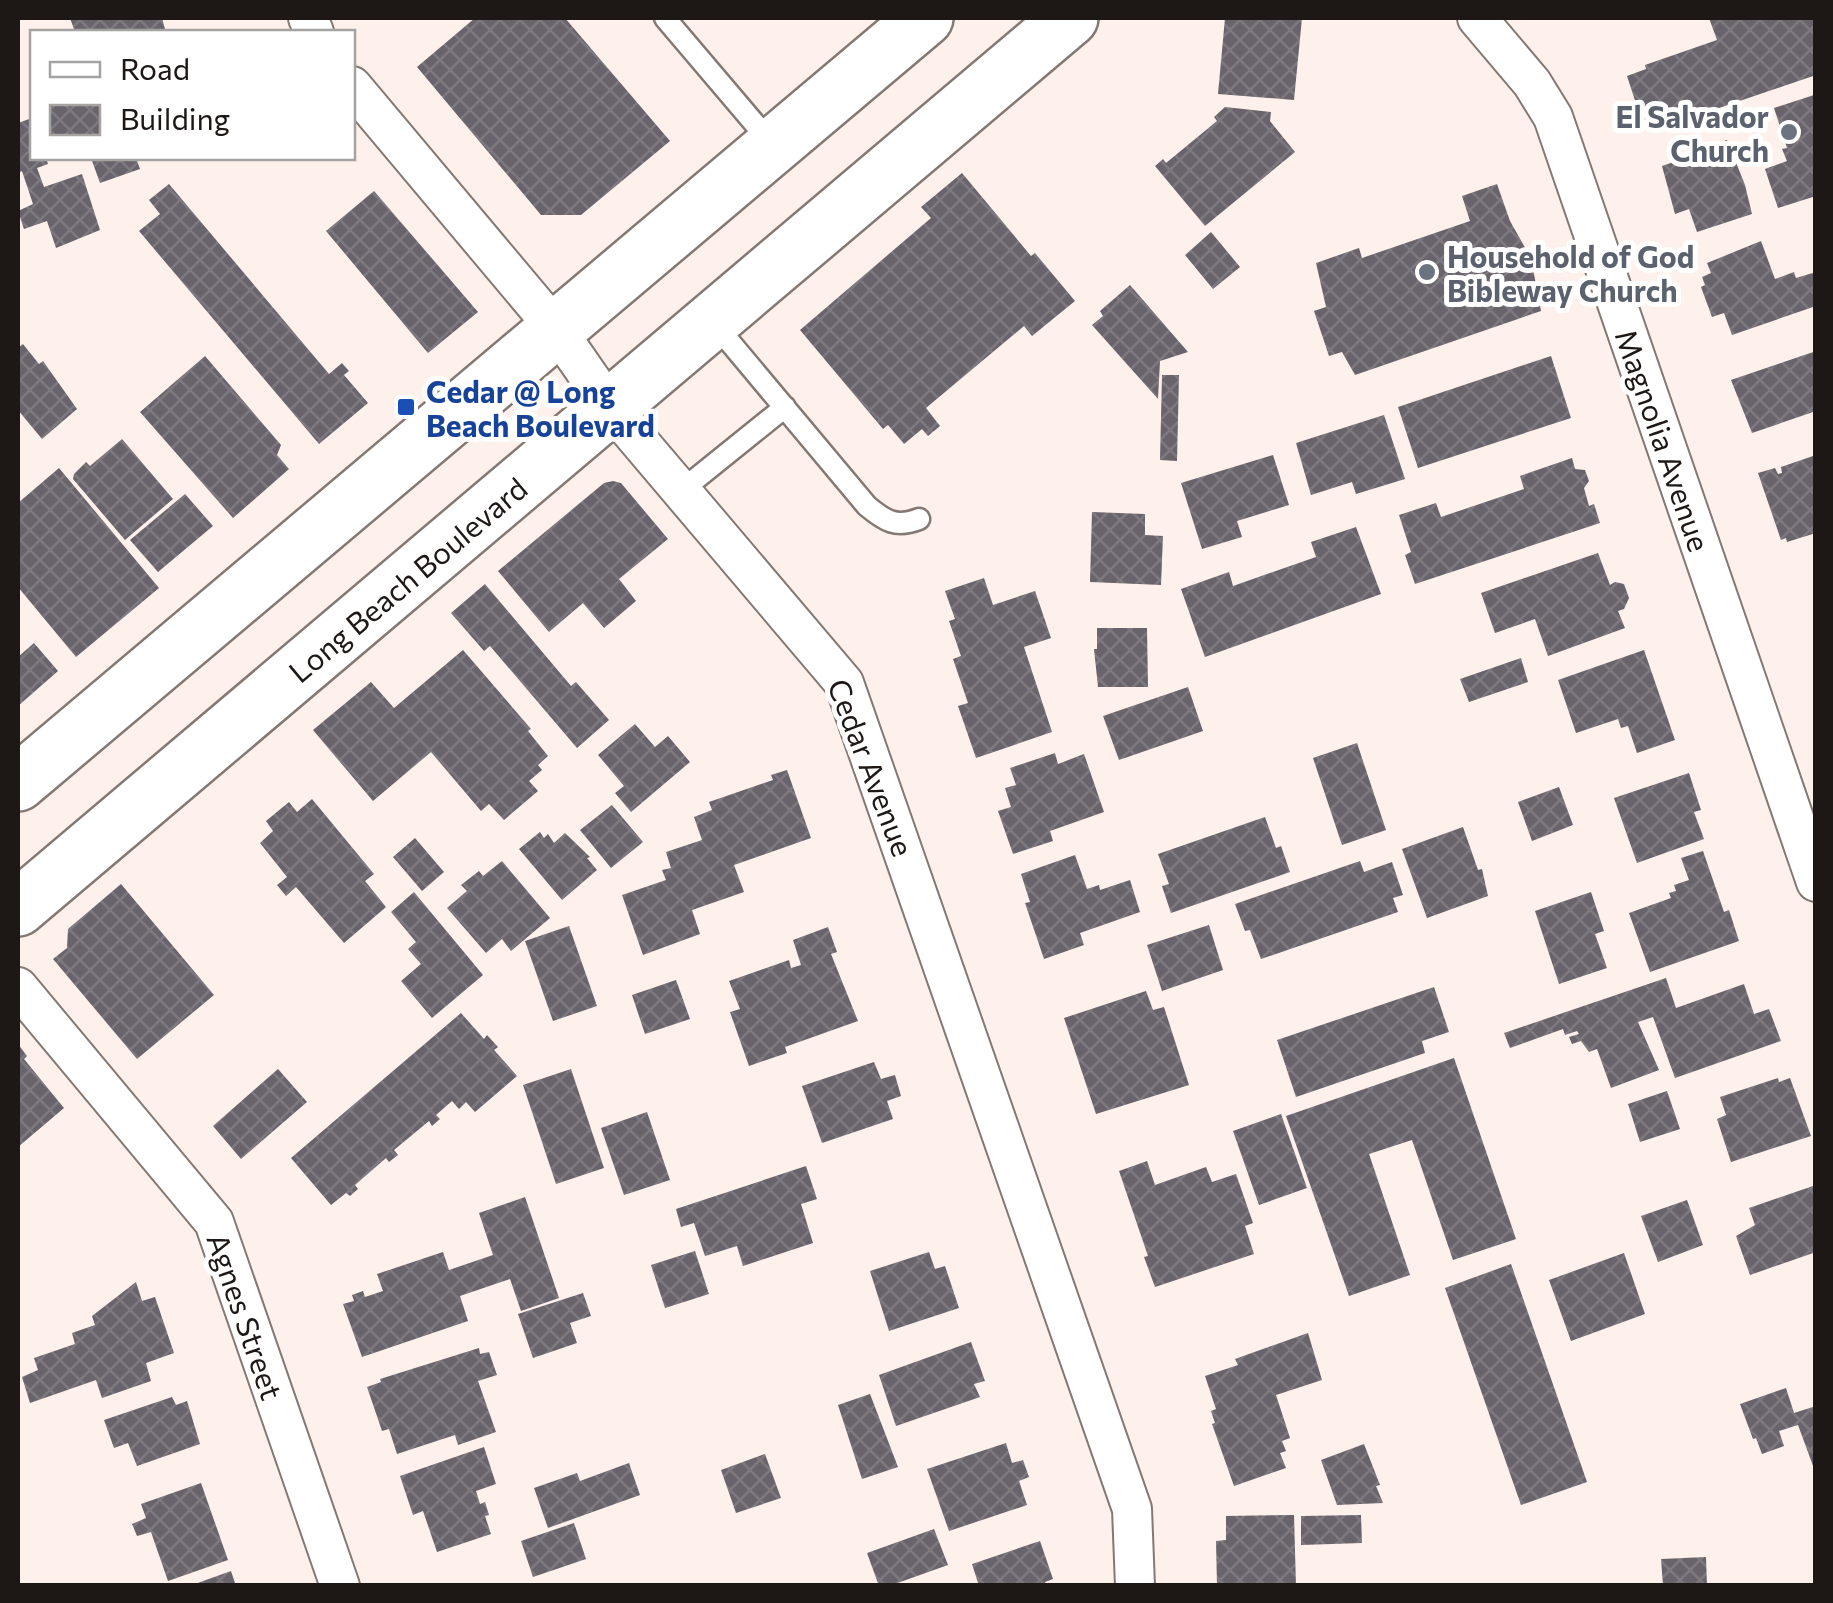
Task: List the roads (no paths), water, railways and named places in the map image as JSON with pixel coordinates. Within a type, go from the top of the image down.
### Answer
[{"type":"main road","points":[[18,783],[926,18]]},
{"type":"main road","name":"Long Beach Boulevard","points":[[18,908],[1070,18]]},
{"type":"street","name":"Magnolia Avenue","points":[[1478,18],[1532,83],[1553,117],[1816,882]]},
{"type":"street","name":"Cedar Avenue","points":[[355,90],[556,329],[610,407],[838,672],[854,704],[1132,1509],[1135,1586]]},
{"type":"street","name":"Agnes Street","points":[[18,987],[214,1222],[340,1586]]},
{"type":"lane","points":[[665,18],[773,146]]},
{"type":"lane","points":[[712,320],[867,506],[886,522],[907,524],[919,519]]},
{"type":"lane","points":[[682,490],[785,406]]},
{"type":"place","name":"El Salvador Church","points":[[1789,132]]},
{"type":"place","name":"Household of God Bibleway Church","points":[[1427,272]]},
{"type":"place","name":"Cedar @ Long Beach Boulevard","points":[[406,407]]}]
